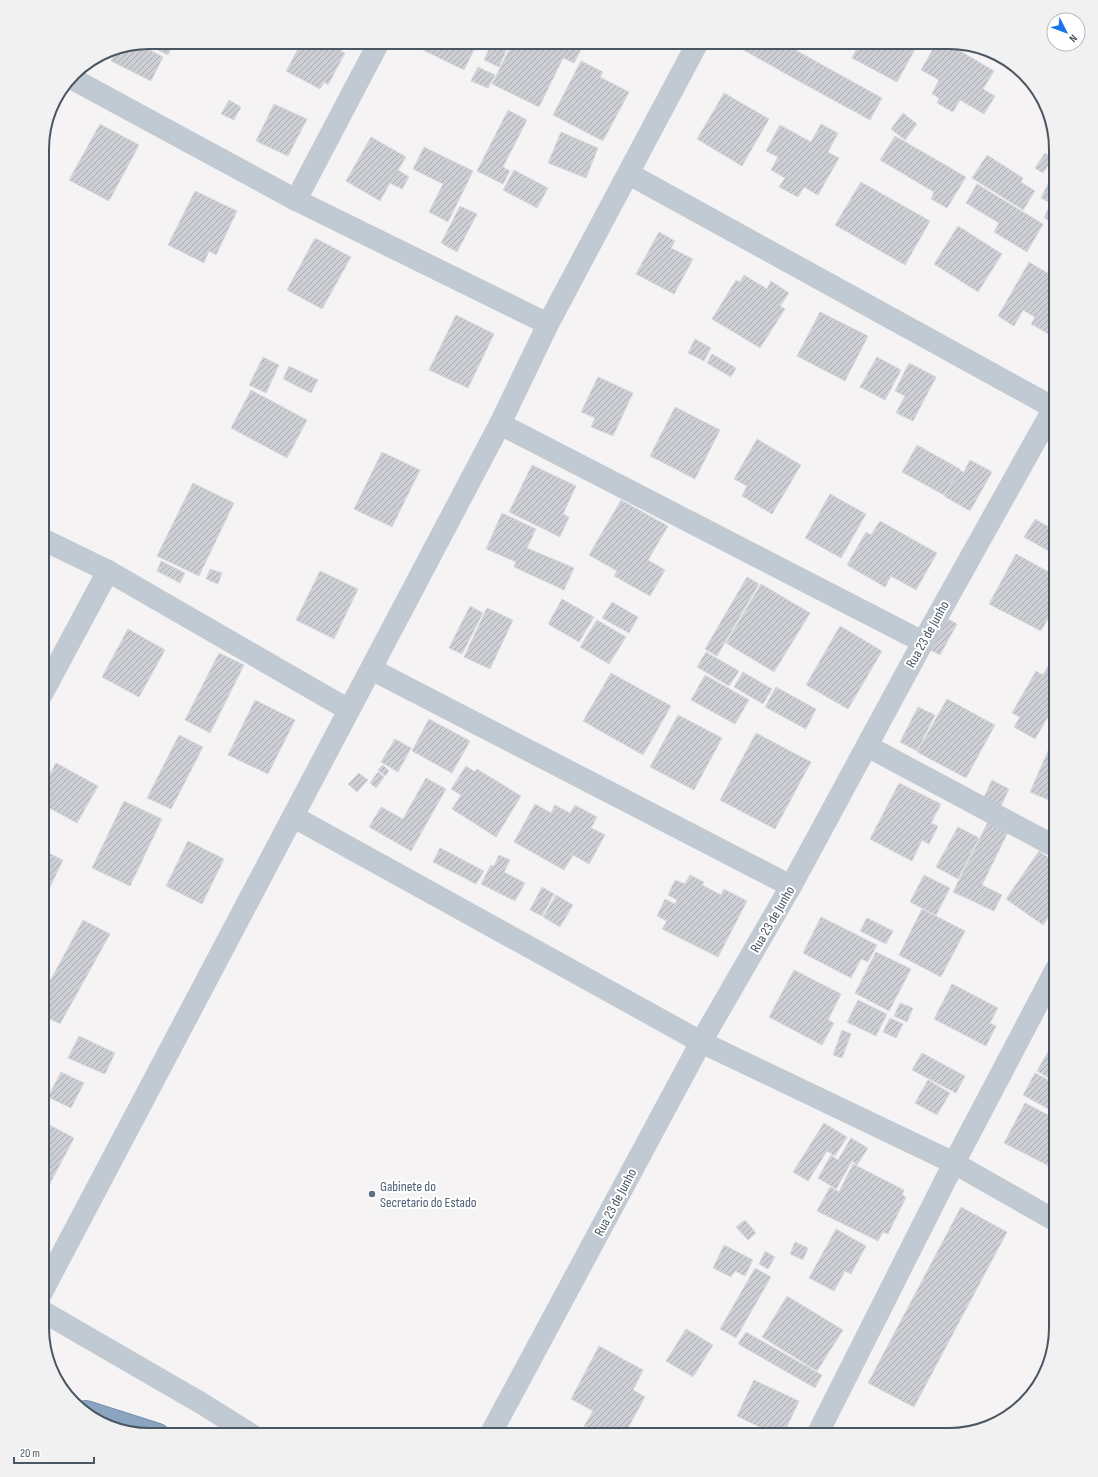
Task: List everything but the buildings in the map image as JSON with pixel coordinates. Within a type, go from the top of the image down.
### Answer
[{"type":"highway","points":[[106,1418],[130,1426]]},
{"type":"street","points":[[296,200],[375,49]]},
{"type":"street","points":[[49,1279],[294,817],[500,424],[548,324],[694,49]]},
{"type":"street","points":[[76,81],[296,200],[548,324]]},
{"type":"street","points":[[629,174],[1049,404]]},
{"type":"street","name":"Rua 23 de Junho","points":[[494,1428],[701,1042],[790,886],[923,642],[1049,418]]},
{"type":"street","points":[[500,424],[923,642]]},
{"type":"street","points":[[49,542],[108,571],[349,710]]},
{"type":"street","points":[[49,681],[108,571]]},
{"type":"street","points":[[371,669],[790,886]]},
{"type":"street","points":[[867,746],[1049,843]]},
{"type":"street","points":[[294,817],[701,1042],[954,1163],[1049,1217]]},
{"type":"street","points":[[821,1428],[954,1163],[1049,982]]},
{"type":"street","points":[[49,1315],[201,1403],[241,1428]]},
{"type":"place","name":"Gabinete do Secretario do Estado","points":[[372,1194]]}]
